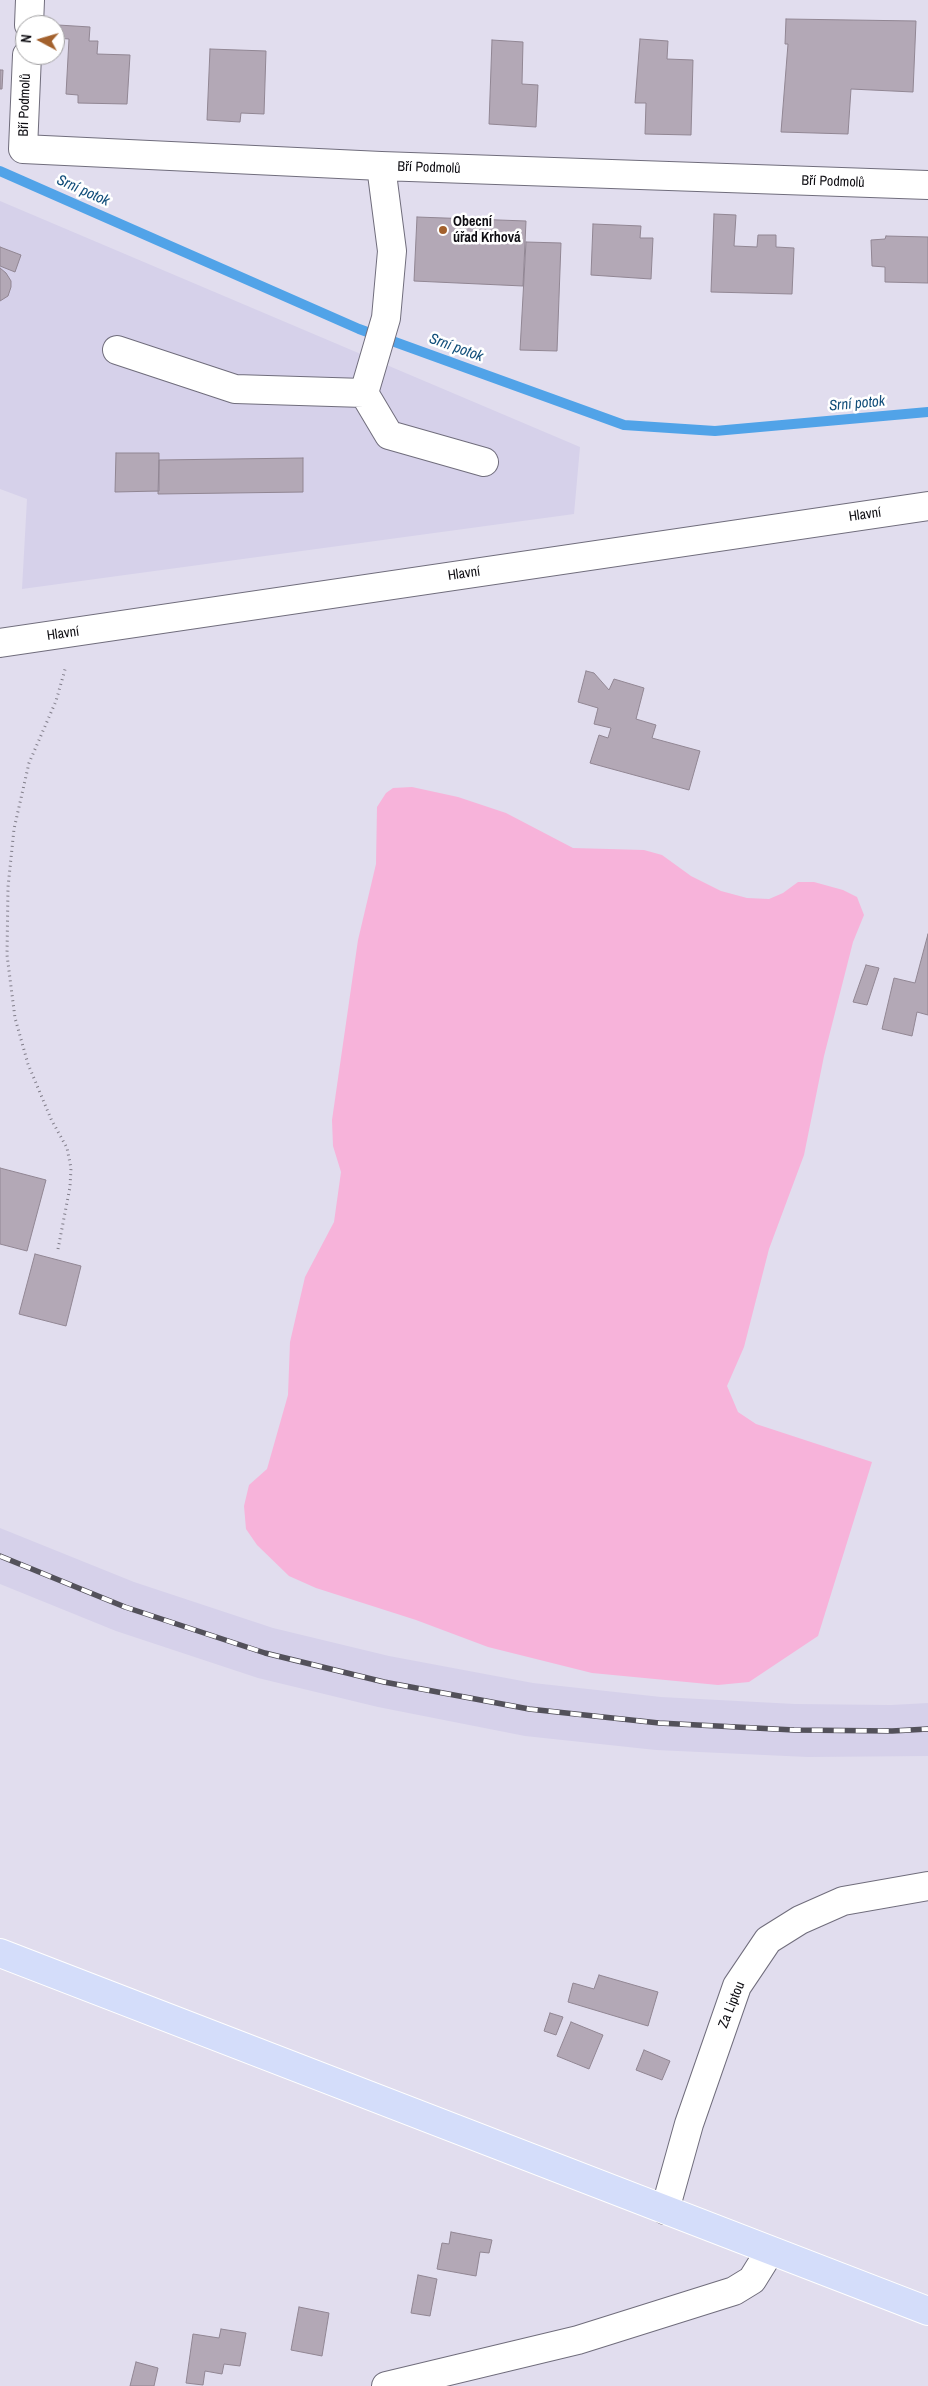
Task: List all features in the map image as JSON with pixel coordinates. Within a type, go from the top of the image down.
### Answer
[{"type":"main road","points":[[0,1953],[928,2311]]},
{"type":"street","points":[[29,15],[30,0]]},
{"type":"street","name":"Bří Podmolů","points":[[27,65],[24,149],[381,166],[928,185]]},
{"type":"street","points":[[381,166],[392,252],[386,318],[364,393],[389,435],[484,462]]},
{"type":"street","points":[[117,350],[235,389],[364,393]]},
{"type":"street","name":"Hlavní","points":[[0,643],[928,506]]},
{"type":"street","name":"Za Liptou","points":[[665,2210],[689,2124],[737,1986],[768,1940],[800,1920],[843,1901],[928,1886]]},
{"type":"street","points":[[386,2386],[578,2340],[734,2292],[752,2280],[770,2251]]},
{"type":"path","points":[[58,1249],[70,1187],[71,1168],[67,1148],[51,1119],[28,1064],[15,1018],[7,955],[8,887],[14,829],[29,763],[56,700],[68,659],[69,633]]},
{"type":"shaded area","points":[[0,201],[580,447],[574,514],[22,589],[27,499],[0,489]]},
{"type":"shaded area","points":[[412,787],[458,797],[506,813],[573,848],[644,850],[662,855],[691,876],[721,891],[747,898],[769,899],[783,893],[798,882],[814,882],[843,890],[857,897],[864,915],[853,942],[824,1056],[804,1155],[769,1249],[744,1347],[727,1386],[738,1412],[756,1424],[872,1462],[818,1636],[749,1682],[718,1685],[592,1673],[488,1647],[416,1620],[316,1588],[289,1576],[257,1545],[246,1529],[244,1506],[249,1485],[267,1469],[288,1395],[290,1342],[305,1277],[334,1222],[341,1172],[333,1146],[332,1120],[358,940],[376,864],[377,807],[386,793],[393,788]]},
{"type":"shaded area","points":[[0,1528],[134,1582],[273,1628],[389,1656],[533,1683],[661,1697],[795,1704],[891,1705],[928,1703],[928,1756],[808,1757],[656,1750],[525,1736],[378,1707],[258,1678],[116,1631],[0,1584]]},
{"type":"building","points":[[786,19],[916,21],[913,92],[851,89],[848,134],[781,132],[788,44],[785,44]]},
{"type":"building","points":[[65,25],[90,27],[89,41],[98,41],[97,54],[130,55],[127,104],[78,103],[78,95],[66,94],[69,39],[65,39]]},
{"type":"building","points":[[640,39],[668,41],[667,59],[693,60],[691,135],[645,134],[646,103],[635,103]]},
{"type":"building","points":[[492,40],[523,42],[522,84],[538,85],[536,127],[489,124]]},
{"type":"building","points":[[210,49],[266,51],[264,114],[241,113],[240,122],[207,120]]},
{"type":"building","points":[[0,70],[3,70],[2,89],[0,89]]},
{"type":"building","points":[[714,214],[736,215],[734,246],[757,247],[758,235],[776,235],[776,247],[794,248],[792,294],[711,292]]},
{"type":"building","points":[[417,217],[526,221],[523,286],[414,281]]},
{"type":"building","points":[[593,224],[641,226],[640,238],[653,238],[651,279],[591,275]]},
{"type":"building","points":[[886,236],[928,237],[928,283],[885,282],[885,267],[872,266],[871,240],[885,239]]},
{"type":"building","points":[[526,242],[561,243],[557,351],[520,350]]},
{"type":"building","points":[[0,247],[21,255],[15,272],[0,266]]},
{"type":"building","points":[[0,268],[11,281],[11,287],[8,296],[0,301]]},
{"type":"building","points":[[116,453],[159,453],[159,491],[115,492]]},
{"type":"building","points":[[303,458],[303,492],[158,494],[159,460]]},
{"type":"building","points":[[586,671],[594,673],[609,690],[614,679],[644,688],[636,719],[656,725],[652,738],[700,751],[689,790],[590,763],[599,735],[608,738],[611,728],[594,724],[598,708],[578,702]]},
{"type":"building","points":[[928,934],[928,1015],[917,1012],[912,1036],[882,1029],[894,978],[915,983]]},
{"type":"building","points":[[866,965],[879,968],[867,1005],[853,1002]]},
{"type":"building","points":[[0,1168],[46,1180],[27,1251],[0,1244]]},
{"type":"building","points":[[35,1254],[81,1266],[66,1326],[19,1314]]},
{"type":"building","points":[[599,1975],[658,1992],[648,2026],[568,2002],[573,1983],[594,1989]]},
{"type":"building","points":[[550,2013],[563,2017],[556,2035],[544,2031]]},
{"type":"building","points":[[571,2022],[603,2035],[589,2069],[557,2056]]},
{"type":"building","points":[[644,2050],[670,2061],[662,2080],[636,2070]]},
{"type":"building","points":[[451,2232],[492,2240],[489,2253],[480,2252],[476,2276],[437,2269],[442,2243],[449,2244]]},
{"type":"building","points":[[418,2275],[437,2279],[430,2316],[411,2313]]},
{"type":"building","points":[[299,2307],[329,2313],[322,2356],[291,2350]]},
{"type":"building","points":[[221,2329],[246,2333],[240,2366],[224,2364],[222,2374],[205,2371],[203,2385],[186,2383],[193,2334],[219,2338]]},
{"type":"building","points":[[136,2362],[158,2368],[154,2386],[130,2386]]},
{"type":"waterway","name":"Srní potok","points":[[0,171],[359,329],[624,425],[715,431],[928,412]]},
{"type":"railway","points":[[0,1556],[125,1607],[265,1653],[384,1682],[529,1709],[659,1723],[794,1730],[892,1731],[928,1729]]},
{"type":"place","name":"Obecní úřad Krhová","points":[[443,230]]}]
